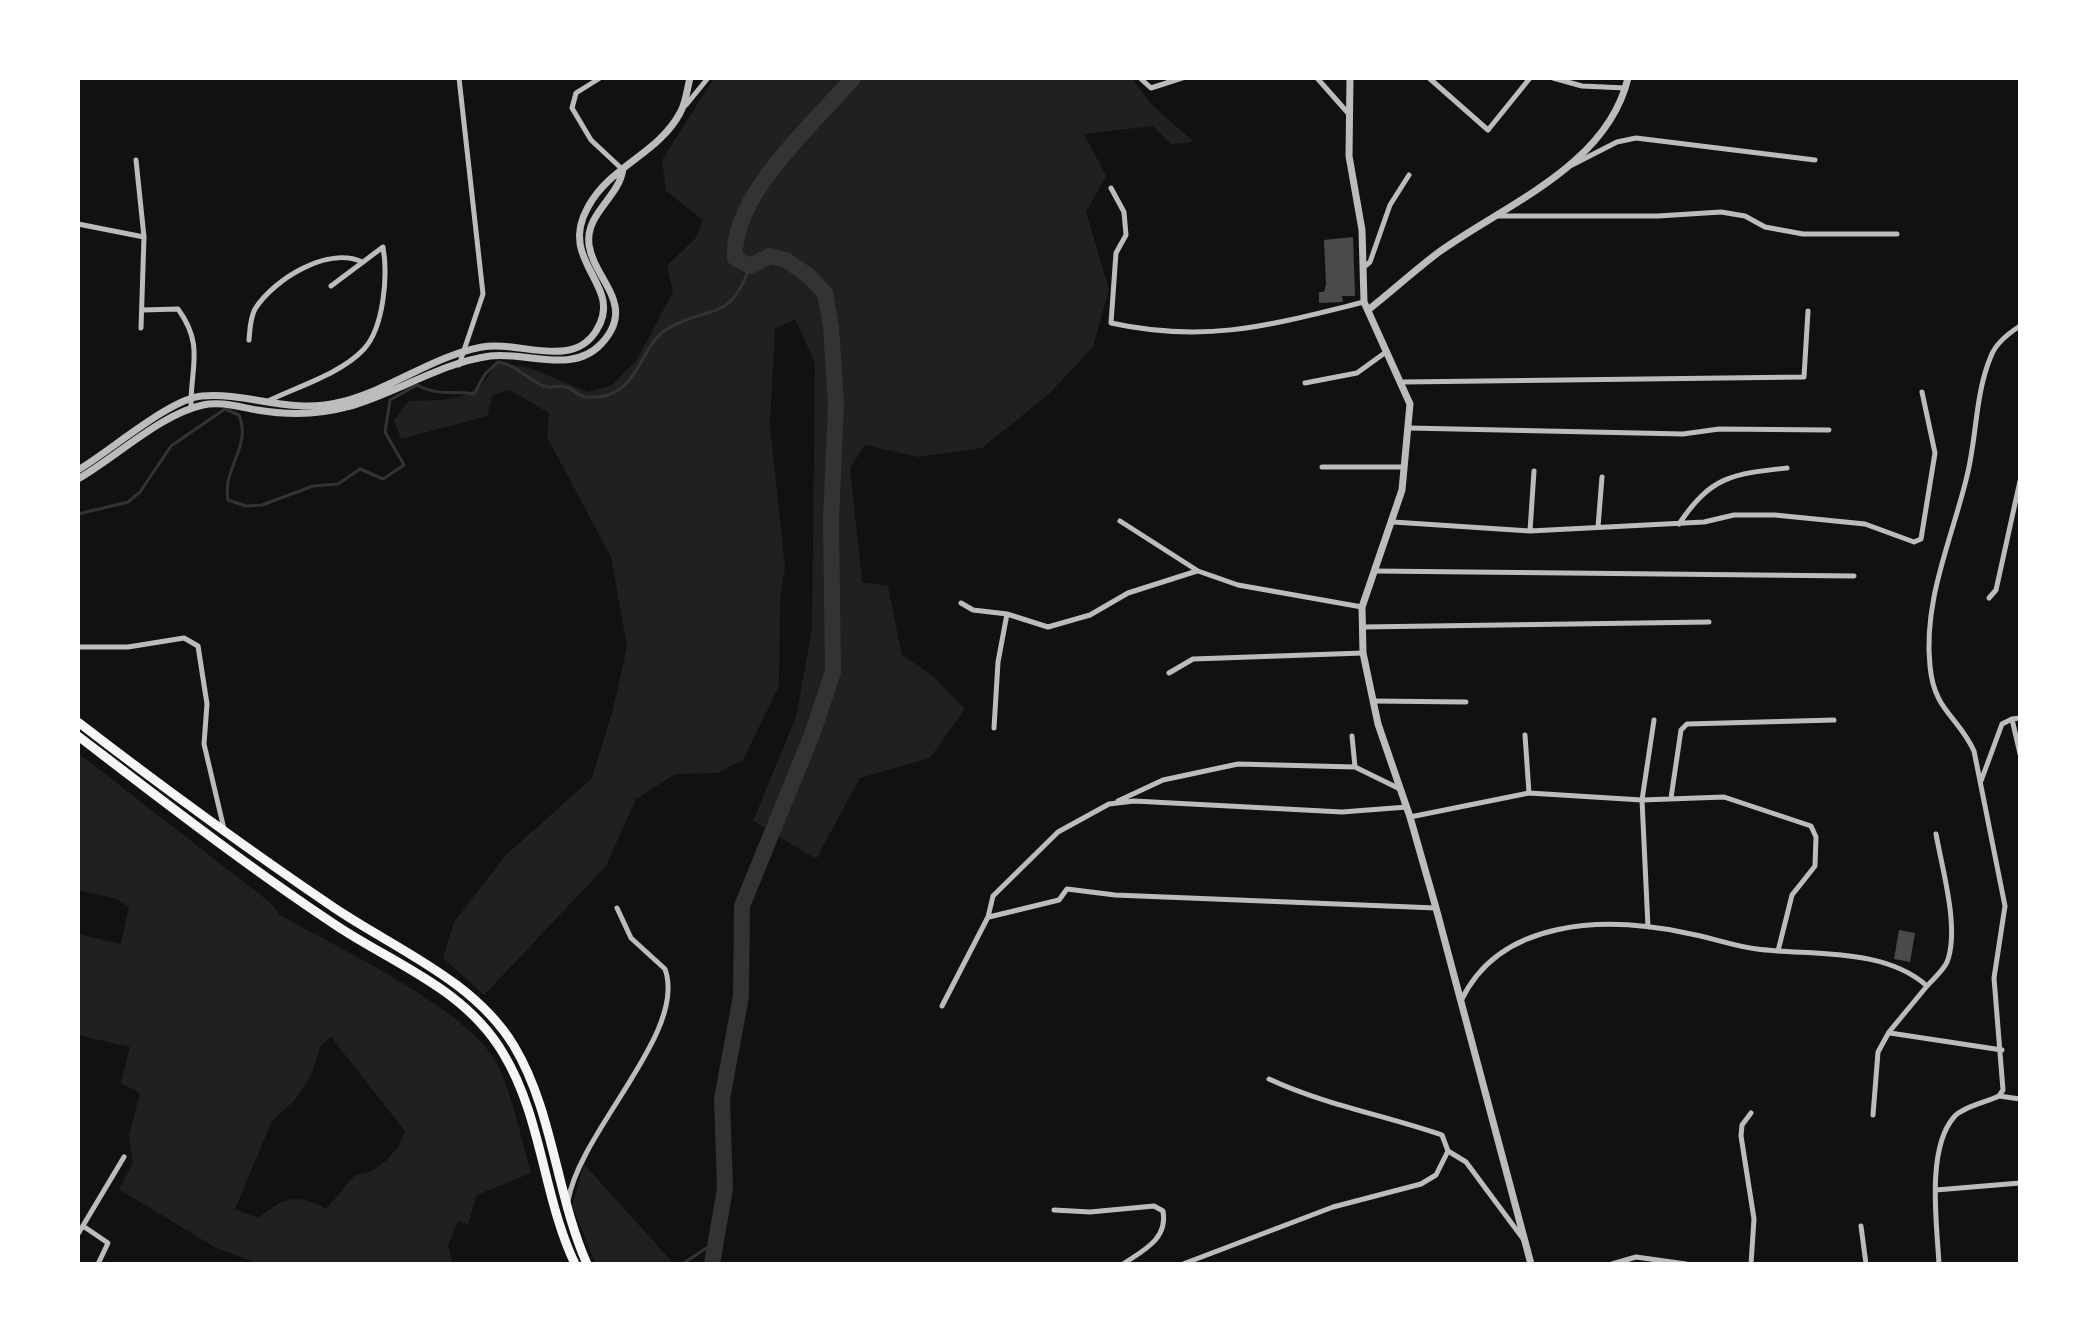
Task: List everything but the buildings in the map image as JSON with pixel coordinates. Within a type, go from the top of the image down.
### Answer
[{"type":"highway","points":[[78,722],[362,927],[449,979],[491,1015],[512,1043],[529,1075],[567,1210],[587,1264]]},
{"type":"highway","points":[[78,736],[262,874],[339,928],[444,990],[470,1011],[502,1051],[518,1081],[558,1223],[575,1264]]},
{"type":"street","points":[[459,78],[483,294],[459,366]]},
{"type":"street","points":[[600,78],[576,93],[572,108],[591,140],[623,169]]},
{"type":"street","points":[[682,111],[690,78]]},
{"type":"street","points":[[78,470],[165,410],[191,398],[230,397],[262,404],[306,407],[343,402],[463,353],[493,346],[570,350],[596,333],[604,303],[601,288],[583,260],[578,230],[589,204],[609,177],[667,133],[708,78]]},
{"type":"street","points":[[1140,78],[1151,88],[1182,78]]},
{"type":"street","points":[[1317,78],[1348,114]]},
{"type":"street","points":[[1350,78],[1349,156],[1362,230],[1361,270],[1366,306],[1403,382],[1410,404],[1404,467],[1393,522],[1362,607],[1363,653],[1373,701],[1436,908],[1531,1264]]},
{"type":"street","points":[[1429,78],[1488,130],[1530,78]]},
{"type":"street","points":[[1553,78],[1582,86],[1625,88]]},
{"type":"street","points":[[1567,168],[1610,123],[1628,78]]},
{"type":"street","points":[[1111,188],[1124,212],[1126,235],[1116,253],[1111,323],[1186,335],[1366,306],[1492,216],[1567,168],[1617,142],[1636,138],[1815,160]]},
{"type":"street","points":[[136,160],[144,237],[141,328]]},
{"type":"street","points":[[78,479],[191,408],[217,403],[278,413],[323,412],[367,401],[459,366],[501,355],[559,361],[575,359],[601,344],[609,334],[615,307],[607,280],[592,257],[589,230],[623,169]]},
{"type":"street","points":[[1361,270],[1370,262],[1390,205],[1409,175]]},
{"type":"street","points":[[1492,216],[1658,216],[1721,212],[1745,216],[1765,227],[1803,234],[1897,234]]},
{"type":"street","points":[[78,224],[144,237]]},
{"type":"street","points":[[262,404],[348,362],[366,347],[387,285],[383,247],[331,286]]},
{"type":"street","points":[[249,340],[253,312],[297,272],[337,257],[350,257],[362,262]]},
{"type":"street","points":[[142,310],[178,309],[188,322],[195,355],[191,408]]},
{"type":"street","points":[[1403,382],[1804,377],[1808,311]]},
{"type":"street","points":[[1999,1096],[2004,1082],[1995,966],[2005,906],[1980,782],[1967,736],[1940,706],[1930,667],[1932,604],[1938,573],[1968,474],[1982,386],[1992,353],[2020,326]]},
{"type":"street","points":[[1305,383],[1357,373],[1387,352]]},
{"type":"street","points":[[1393,522],[1530,531],[1679,524],[1734,515],[1830,518],[1865,524],[1908,541],[1921,539],[1935,453],[1922,392]]},
{"type":"street","points":[[1409,428],[1683,434],[1719,429],[1829,430]]},
{"type":"street","points":[[1322,467],[1404,467]]},
{"type":"street","points":[[1679,524],[1697,497],[1724,479],[1787,468]]},
{"type":"street","points":[[1530,531],[1534,471]]},
{"type":"street","points":[[1598,527],[1602,477]]},
{"type":"street","points":[[1989,598],[1996,590],[2018,510],[2020,481]]},
{"type":"street","points":[[1120,521],[1198,571],[1238,585],[1362,607]]},
{"type":"street","points":[[961,603],[973,610],[1007,614],[1048,627],[1069,623],[1128,593],[1198,571]]},
{"type":"street","points":[[1374,571],[1854,576]]},
{"type":"street","points":[[994,728],[998,662],[1007,614]]},
{"type":"street","points":[[1361,627],[1709,622]]},
{"type":"street","points":[[78,647],[128,647],[184,638],[198,646],[207,704],[204,744],[224,830]]},
{"type":"street","points":[[1169,673],[1193,659],[1363,653]]},
{"type":"street","points":[[1373,701],[1466,702]]},
{"type":"street","points":[[1980,782],[2002,724],[2020,718]]},
{"type":"street","points":[[2012,719],[2020,754]]},
{"type":"street","points":[[1648,927],[1642,800],[1654,720]]},
{"type":"street","points":[[1671,798],[1681,730],[1687,724],[1834,720]]},
{"type":"street","points":[[1525,735],[1529,793]]},
{"type":"street","points":[[1352,736],[1355,767]]},
{"type":"street","points":[[942,1006],[988,917],[993,896],[1058,832],[1109,804],[1163,780],[1238,764],[1355,767],[1400,789]]},
{"type":"street","points":[[1410,817],[1529,793],[1642,800],[1724,797],[1811,826],[1816,837],[1815,866],[1792,895],[1778,951]]},
{"type":"street","points":[[1109,804],[1134,801],[1342,812],[1407,807]]},
{"type":"street","points":[[1873,1115],[1874,1070],[1889,1032],[1947,964],[1951,944],[1947,893],[1936,834]]},
{"type":"street","points":[[988,917],[1059,900],[1067,889],[1115,895],[1436,908]]},
{"type":"street","points":[[567,1210],[580,1160],[660,1028],[669,1002],[665,969],[631,938],[617,908]]},
{"type":"street","points":[[1460,1002],[1471,979],[1488,961],[1537,932],[1574,927],[1648,927],[1778,951],[1860,958],[1898,968],[1927,986]]},
{"type":"street","points":[[1889,1032],[2002,1050]]},
{"type":"street","points":[[1269,1079],[1333,1105],[1372,1111],[1442,1135],[1448,1151],[1466,1162],[1524,1240]]},
{"type":"street","points":[[1939,1264],[1936,1190],[1943,1138],[1954,1116],[1999,1096],[2020,1099]]},
{"type":"street","points":[[1751,1113],[1742,1125],[1741,1136],[1755,1228],[1751,1264]]},
{"type":"street","points":[[1183,1264],[1333,1207],[1421,1184],[1436,1175],[1448,1151]]},
{"type":"street","points":[[78,1234],[124,1157]]},
{"type":"street","points":[[1936,1190],[2020,1183]]},
{"type":"street","points":[[1054,1210],[1090,1212],[1154,1206],[1163,1211],[1162,1233],[1123,1264]]},
{"type":"street","points":[[83,1226],[108,1243],[98,1264]]},
{"type":"street","points":[[1861,1226],[1866,1264]]},
{"type":"street","points":[[1612,1264],[1636,1257],[1686,1264]]},
{"type":"shaded area","points":[[714,78],[1132,78],[1151,104],[1194,142],[1171,144],[1153,126],[1084,134],[1106,176],[1086,212],[1109,289],[1093,347],[1050,393],[982,448],[918,457],[865,445],[850,468],[862,582],[888,586],[902,655],[934,677],[965,709],[930,758],[860,778],[816,859],[753,821],[796,717],[812,629],[815,363],[795,319],[775,329],[770,425],[785,568],[780,600],[779,686],[743,760],[717,773],[675,774],[636,799],[606,866],[484,995],[443,958],[454,922],[505,856],[592,778],[613,709],[627,647],[611,557],[547,437],[549,413],[510,390],[493,395],[487,416],[401,439],[394,420],[409,401],[449,399],[471,392],[481,385],[496,362],[527,367],[588,392],[612,385],[636,361],[673,292],[667,265],[695,239],[703,220],[666,191],[662,160]]},
{"type":"shaded area","points":[[78,753],[272,904],[280,915],[425,997],[476,1037],[493,1057],[505,1082],[531,1173],[477,1195],[468,1224],[458,1221],[448,1246],[453,1264],[259,1264],[214,1247],[119,1189],[133,1162],[129,1136],[140,1093],[121,1083],[130,1047],[78,1035],[78,934],[121,944],[129,907],[117,899],[78,890]],"holes":[[[331,1037],[405,1131],[398,1147],[387,1160],[370,1172],[355,1175],[326,1209],[298,1199],[283,1202],[258,1218],[235,1209],[272,1121],[295,1100],[311,1075],[321,1045]]]},
{"type":"shaded area","points":[[584,1164],[673,1263],[596,1264],[572,1206]]},
{"type":"waterway","points":[[712,1264],[725,1189],[722,1099],[741,996],[742,906],[813,732],[833,672],[831,521],[836,405],[831,327],[825,293],[809,276],[786,260],[770,256],[750,266],[735,258],[737,234],[760,185],[853,78]]},
{"type":"waterway","points":[[78,514],[128,502],[140,492],[171,446],[225,409],[239,415],[242,427],[240,448],[227,488],[228,500],[246,506],[262,505],[313,486],[338,484],[360,469],[383,479],[404,465],[385,432],[390,400],[417,385],[439,392],[474,394],[485,374],[498,362],[512,366],[547,387],[566,387],[584,397],[604,396],[628,382],[657,337],[667,329],[726,305],[742,285],[750,266]]},
{"type":"waterway","points":[[682,1264],[716,1242]]}]
